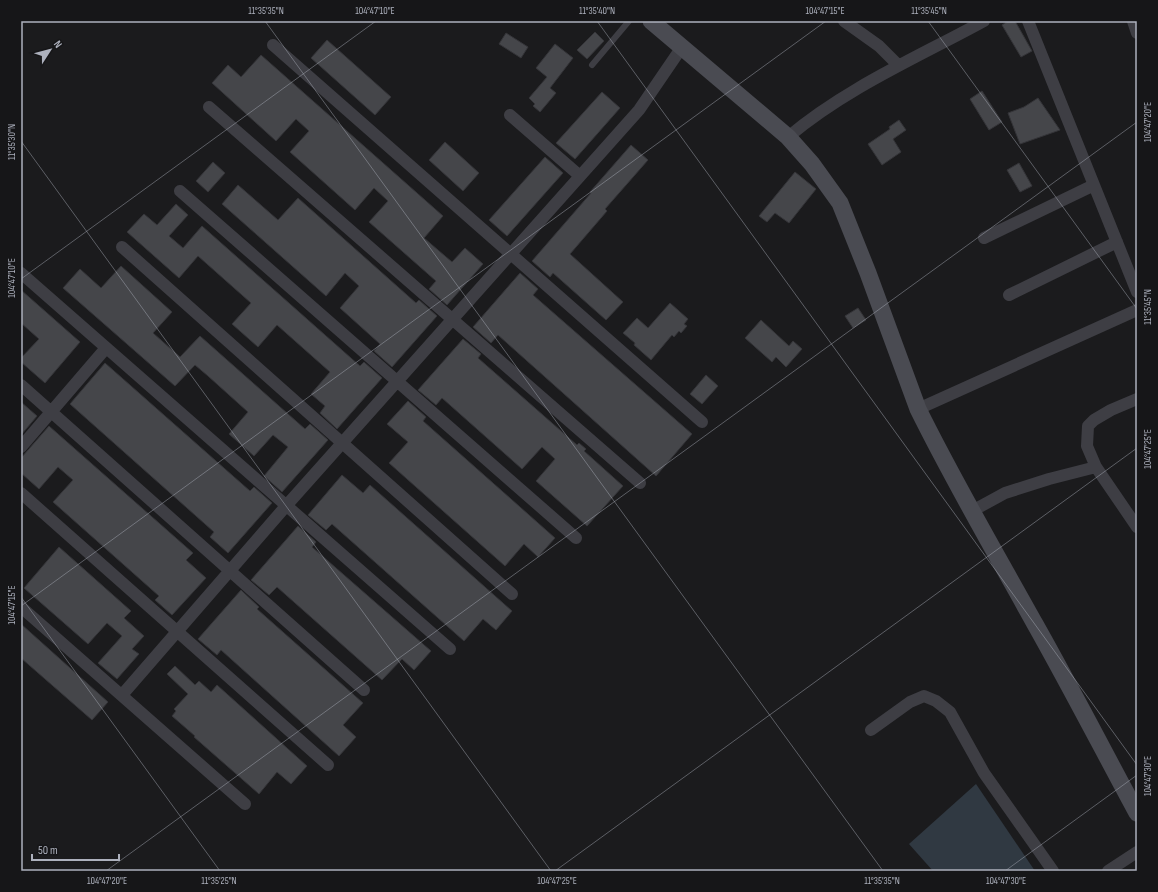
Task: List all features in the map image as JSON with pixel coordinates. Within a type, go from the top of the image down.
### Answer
[{"type":"main road","points":[[651,21],[788,137],[812,164],[840,203],[868,273],[918,408],[972,511],[1036,625],[1137,813]]},
{"type":"street","points":[[844,21],[879,46],[898,65]]},
{"type":"street","points":[[788,137],[809,119],[898,65],[984,21]]},
{"type":"street","points":[[1028,21],[1137,292]]},
{"type":"street","points":[[1133,21],[1137,33]]},
{"type":"street","points":[[273,45],[702,422]]},
{"type":"street","points":[[122,695],[286,506],[639,110],[682,47]]},
{"type":"street","points":[[209,107],[640,483]]},
{"type":"street","points":[[510,115],[580,176]]},
{"type":"street","points":[[984,238],[1094,185]]},
{"type":"street","points":[[180,191],[576,538]]},
{"type":"street","points":[[1009,295],[1117,242]]},
{"type":"street","points":[[122,247],[512,594]]},
{"type":"street","points":[[21,273],[450,649]]},
{"type":"street","points":[[918,408],[1137,310]]},
{"type":"street","points":[[21,448],[106,348]]},
{"type":"street","points":[[21,385],[364,690]]},
{"type":"street","points":[[1137,399],[1111,410],[1094,420],[1088,426],[1087,446],[1096,467],[1137,526]]},
{"type":"street","points":[[972,511],[1006,493],[1049,479],[1096,467]]},
{"type":"street","points":[[21,493],[328,766]]},
{"type":"street","points":[[21,607],[245,804]]},
{"type":"street","points":[[871,730],[910,702],[924,696],[936,701],[950,712],[984,773],[1052,871]]},
{"type":"street","points":[[1108,871],[1137,852]]},
{"type":"lane","points":[[592,65],[628,21]]},
{"type":"shaded area","points":[[976,784],[1035,871],[933,871],[909,844]]},
{"type":"building","points":[[1008,21],[1015,21],[1032,51],[1021,57],[1002,25]]},
{"type":"building","points":[[595,32],[604,41],[587,59],[577,50]]},
{"type":"building","points":[[506,33],[528,47],[521,58],[499,44]]},
{"type":"building","points":[[327,40],[391,97],[375,115],[311,58]]},
{"type":"building","points":[[555,44],[573,58],[550,88],[556,93],[540,112],[533,106],[535,104],[529,98],[547,77],[536,68]]},
{"type":"building","points":[[261,55],[443,216],[424,238],[452,262],[465,248],[483,264],[447,305],[429,289],[436,281],[369,222],[388,201],[374,188],[355,210],[290,152],[309,131],[296,119],[276,141],[212,83],[228,65],[241,77]]},
{"type":"building","points":[[982,91],[1002,122],[989,130],[970,99]]},
{"type":"building","points":[[602,92],[620,108],[575,159],[556,143]]},
{"type":"building","points":[[1038,98],[1060,130],[1020,144],[1008,113],[1024,107]]},
{"type":"building","points":[[899,120],[906,130],[893,139],[901,152],[882,165],[868,144],[890,129],[889,127]]},
{"type":"building","points":[[445,142],[479,173],[463,191],[429,160]]},
{"type":"building","points":[[631,145],[648,160],[605,209],[607,211],[570,254],[623,302],[606,320],[553,273],[550,277],[532,261]]},
{"type":"building","points":[[545,157],[563,173],[507,236],[489,220]]},
{"type":"building","points":[[213,162],[225,173],[208,192],[196,181]]},
{"type":"building","points":[[1019,163],[1032,186],[1020,192],[1007,170]]},
{"type":"building","points":[[795,172],[816,189],[789,223],[775,213],[767,222],[759,216]]},
{"type":"building","points":[[238,185],[278,220],[298,198],[416,303],[419,300],[437,316],[392,367],[374,351],[380,344],[340,308],[359,286],[345,273],[326,296],[222,204]]},
{"type":"building","points":[[176,204],[188,215],[169,236],[183,248],[202,226],[360,366],[364,362],[382,378],[337,429],[320,413],[325,406],[311,394],[330,372],[277,325],[258,347],[232,324],[251,303],[198,256],[179,278],[127,232],[144,214],[157,225]]},
{"type":"building","points":[[121,266],[172,312],[153,333],[180,357],[200,336],[305,429],[310,424],[328,440],[282,492],[264,476],[288,447],[273,435],[254,456],[229,434],[248,412],[208,376],[195,365],[175,386],[63,288],[80,269],[101,288]]},
{"type":"building","points":[[520,273],[538,289],[533,295],[692,434],[656,476],[498,335],[491,343],[473,327]]},
{"type":"building","points":[[21,290],[80,342],[45,383],[21,362],[21,358],[39,339],[21,323]]},
{"type":"building","points":[[670,303],[688,319],[684,324],[687,326],[681,333],[679,331],[674,337],[672,335],[651,360],[623,333],[637,318],[648,328]]},
{"type":"building","points":[[858,308],[866,320],[853,328],[845,316]]},
{"type":"building","points":[[761,320],[789,346],[793,341],[802,349],[786,367],[776,357],[772,362],[745,338]]},
{"type":"building","points":[[463,339],[481,354],[478,358],[577,445],[579,443],[586,449],[584,451],[623,486],[587,526],[536,481],[555,459],[542,447],[522,469],[442,398],[436,405],[418,390]]},
{"type":"building","points":[[105,363],[250,491],[254,487],[272,503],[228,553],[210,537],[214,532],[70,404]]},
{"type":"building","points":[[706,375],[718,386],[702,404],[690,394]]},
{"type":"building","points":[[408,401],[426,417],[423,421],[555,538],[538,557],[524,544],[505,566],[389,463],[408,442],[387,424]]},
{"type":"building","points":[[21,402],[37,416],[21,435]]},
{"type":"building","points":[[49,426],[193,553],[186,560],[206,578],[172,615],[155,600],[159,596],[53,502],[73,480],[58,467],[39,489],[21,473],[21,458]]},
{"type":"building","points":[[342,475],[363,493],[370,485],[512,611],[496,630],[483,619],[464,641],[332,524],[326,530],[308,515]]},
{"type":"building","points":[[298,526],[316,542],[312,547],[431,651],[414,670],[402,659],[382,680],[277,587],[269,595],[251,580]]},
{"type":"building","points":[[59,547],[131,611],[124,618],[144,636],[132,649],[139,654],[117,679],[98,663],[122,636],[107,623],[88,644],[24,588]]},
{"type":"building","points":[[241,590],[259,607],[257,609],[363,703],[343,725],[356,737],[339,756],[221,650],[217,655],[198,639]]},
{"type":"building","points":[[21,624],[108,702],[92,720],[21,658]]},
{"type":"building","points":[[175,666],[195,685],[199,681],[211,692],[217,685],[307,766],[291,784],[277,772],[259,794],[172,716],[176,711],[174,709],[188,694],[167,674]]}]
